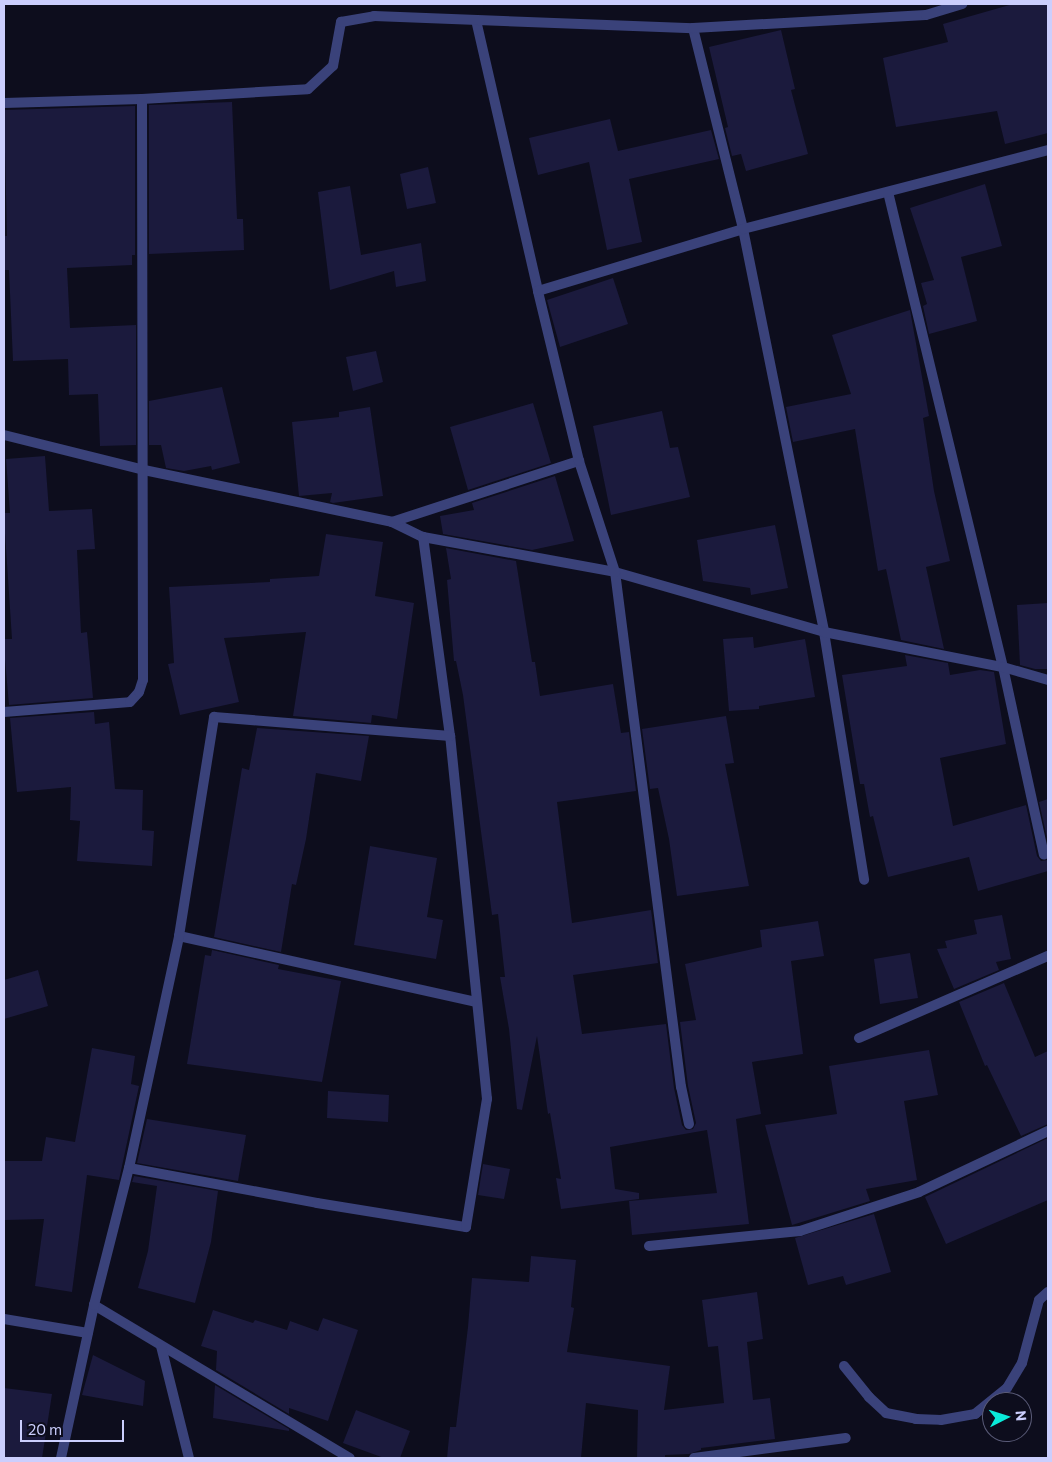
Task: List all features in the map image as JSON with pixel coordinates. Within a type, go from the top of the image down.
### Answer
[{"type":"street","points":[[4,103],[142,99],[308,89],[333,66],[340,22],[374,16],[693,28],[926,14],[962,4]]},
{"type":"street","points":[[476,20],[578,461],[615,572],[681,1087],[689,1124]]},
{"type":"street","points":[[693,28],[743,229],[824,632],[864,880]]},
{"type":"street","points":[[4,712],[130,702],[139,692],[143,680],[142,99]]},
{"type":"street","points":[[538,291],[743,229],[1048,150]]},
{"type":"street","points":[[888,192],[1002,667],[1044,855]]},
{"type":"street","points":[[4,435],[144,470],[392,522],[423,537],[615,572],[824,632],[1002,667],[1048,680]]},
{"type":"street","points":[[392,522],[578,461]]},
{"type":"street","points":[[129,1168],[317,1204],[466,1227],[487,1098],[450,736],[423,537]]},
{"type":"street","points":[[61,1458],[94,1305],[129,1168],[179,936],[214,717],[450,736]]},
{"type":"street","points":[[179,936],[477,1002]]},
{"type":"street","points":[[859,1038],[1048,956]]},
{"type":"street","points":[[650,1246],[800,1231],[920,1192],[1048,1131]]},
{"type":"street","points":[[844,1366],[869,1397],[886,1413],[916,1419],[941,1420],[975,1414],[1007,1388],[1022,1363],[1039,1300],[1048,1292]]},
{"type":"street","points":[[94,1305],[350,1458]]},
{"type":"street","points":[[4,1319],[88,1333]]},
{"type":"street","points":[[161,1346],[189,1458]]},
{"type":"street","points":[[694,1458],[846,1438]]},
{"type":"building","points":[[1013,4],[1048,4],[1048,133],[1005,144],[997,111],[896,127],[883,58],[948,42],[943,24]]},
{"type":"building","points":[[781,30],[795,89],[791,90],[808,154],[746,171],[741,154],[732,156],[725,128],[728,127],[709,47]]},
{"type":"building","points":[[232,102],[237,219],[243,219],[244,250],[149,254],[149,105]]},
{"type":"building","points":[[135,106],[135,255],[132,255],[132,265],[67,268],[70,328],[136,325],[136,445],[100,446],[98,394],[69,395],[68,359],[13,361],[9,270],[4,270],[4,236],[7,236],[4,110]]},
{"type":"building","points":[[610,119],[618,151],[711,130],[719,159],[629,179],[642,242],[607,250],[589,162],[538,175],[529,138]]},
{"type":"building","points":[[428,167],[436,203],[407,209],[400,174]]},
{"type":"building","points":[[985,184],[1002,246],[961,257],[977,321],[929,334],[923,306],[927,304],[921,283],[934,280],[910,208]]},
{"type":"building","points":[[350,186],[361,255],[421,243],[426,281],[396,287],[394,271],[330,290],[318,192]]},
{"type":"building","points":[[613,278],[628,324],[560,347],[547,300]]},
{"type":"building","points":[[910,310],[929,416],[923,418],[934,491],[950,561],[926,567],[944,649],[901,640],[886,569],[878,571],[855,429],[793,442],[786,407],[851,394],[832,335]]},
{"type":"building","points":[[376,351],[383,382],[353,391],[346,357]]},
{"type":"building","points":[[222,387],[240,463],[212,470],[211,466],[184,471],[166,468],[161,445],[149,445],[149,401]]},
{"type":"building","points":[[533,403],[551,463],[468,490],[450,427]]},
{"type":"building","points":[[370,407],[383,496],[333,503],[330,502],[332,493],[299,496],[292,422],[339,417],[339,412]]},
{"type":"building","points":[[662,411],[670,448],[678,447],[690,497],[611,515],[593,426]]},
{"type":"building","points":[[45,456],[49,511],[92,509],[95,549],[77,550],[81,633],[87,632],[93,698],[9,705],[4,648],[4,639],[12,639],[4,518],[4,513],[10,513],[6,459]]},
{"type":"building","points":[[555,476],[574,541],[532,550],[443,534],[440,516],[474,510],[472,503]]},
{"type":"building","points":[[775,525],[788,588],[751,595],[750,588],[703,581],[697,540]]},
{"type":"building","points":[[326,534],[383,542],[375,596],[414,603],[397,719],[372,715],[371,723],[293,716],[306,632],[224,638],[239,702],[180,715],[168,664],[174,663],[169,587],[270,582],[270,579],[319,576]]},
{"type":"building","points":[[446,548],[516,561],[532,662],[535,662],[540,696],[613,684],[621,733],[629,732],[636,791],[557,802],[572,923],[651,910],[658,963],[573,975],[582,1034],[666,1024],[674,1088],[682,1125],[686,1130],[693,1129],[696,1123],[688,1086],[680,1022],[696,1020],[685,964],[762,947],[760,930],[818,921],[824,956],[791,961],[803,1054],[752,1062],[761,1114],[736,1119],[749,1224],[632,1235],[629,1201],[717,1193],[707,1130],[610,1147],[615,1189],[639,1193],[639,1199],[561,1209],[556,1178],[561,1179],[550,1113],[548,1114],[537,1036],[522,1110],[517,1109],[509,1029],[500,977],[505,977],[498,914],[492,915],[463,695],[456,661],[454,661],[447,580],[451,579]]},
{"type":"building","points":[[1048,603],[1048,669],[1035,669],[1020,665],[1017,605]]},
{"type":"building","points":[[753,637],[754,648],[805,639],[815,697],[759,706],[759,709],[729,711],[723,639]]},
{"type":"building","points":[[905,655],[948,663],[950,675],[980,670],[994,672],[1006,744],[940,758],[953,826],[1026,805],[1037,856],[1041,861],[1048,860],[1048,871],[978,891],[969,857],[888,877],[873,816],[870,817],[864,784],[860,784],[842,675],[907,666]]},
{"type":"building","points":[[94,712],[95,724],[109,722],[115,789],[143,790],[142,830],[154,831],[152,866],[77,861],[80,821],[70,820],[71,787],[17,792],[10,718]]},
{"type":"building","points":[[726,716],[734,763],[725,764],[749,886],[677,896],[669,839],[658,788],[650,789],[642,729]]},
{"type":"building","points":[[257,728],[369,736],[361,781],[316,773],[306,839],[296,885],[292,884],[281,952],[214,937],[242,768],[249,770]]},
{"type":"building","points":[[1048,799],[1048,842],[1039,802]]},
{"type":"building","points":[[370,846],[437,858],[427,917],[443,920],[436,959],[354,945]]},
{"type":"building","points":[[1002,915],[1011,959],[996,962],[999,970],[954,989],[937,949],[947,948],[945,941],[977,934],[974,920]]},
{"type":"building","points":[[212,950],[279,965],[278,969],[341,981],[322,1082],[187,1064],[205,955],[211,956]]},
{"type":"building","points":[[910,953],[918,998],[880,1004],[874,959]]},
{"type":"building","points":[[38,970],[48,1006],[4,1019],[4,980]]},
{"type":"building","points":[[1004,983],[1035,1057],[1048,1051],[1048,1124],[1021,1136],[987,1065],[985,1066],[959,1002]]},
{"type":"building","points":[[92,1048],[135,1056],[131,1084],[139,1086],[119,1180],[87,1175],[72,1292],[35,1286],[44,1219],[5,1220],[4,1161],[42,1161],[46,1137],[75,1142]]},
{"type":"building","points":[[929,1050],[938,1095],[904,1101],[917,1180],[866,1189],[870,1201],[792,1225],[765,1125],[837,1114],[829,1066]]},
{"type":"building","points":[[328,1091],[389,1095],[388,1122],[327,1118]]},
{"type":"building","points":[[147,1119],[246,1135],[238,1181],[137,1163]]},
{"type":"building","points":[[1048,1138],[1048,1200],[946,1244],[925,1197]]},
{"type":"building","points":[[483,1164],[510,1169],[504,1199],[478,1195]]},
{"type":"building","points":[[134,1176],[218,1191],[211,1242],[195,1303],[138,1288],[148,1251],[157,1186],[132,1182]]},
{"type":"building","points":[[874,1214],[891,1272],[846,1285],[843,1276],[808,1285],[795,1238]]},
{"type":"building","points":[[531,1256],[576,1260],[571,1307],[574,1308],[567,1352],[670,1366],[664,1410],[724,1403],[718,1346],[708,1347],[702,1300],[757,1292],[763,1339],[747,1342],[753,1400],[770,1398],[775,1439],[701,1448],[701,1450],[689,1454],[665,1455],[665,1458],[637,1458],[638,1410],[586,1403],[581,1458],[447,1458],[450,1427],[456,1427],[472,1278],[529,1282]]},
{"type":"building","points":[[213,1310],[253,1323],[255,1320],[287,1330],[290,1321],[318,1331],[323,1318],[358,1330],[328,1421],[289,1408],[289,1414],[216,1370],[217,1351],[201,1346]]},
{"type":"building","points":[[93,1355],[145,1381],[143,1406],[82,1395]]},
{"type":"building","points":[[215,1385],[289,1429],[289,1431],[213,1418]]},
{"type":"building","points":[[4,1388],[52,1394],[42,1458],[4,1458]]},
{"type":"building","points":[[356,1410],[410,1431],[400,1458],[384,1458],[343,1443]]}]
